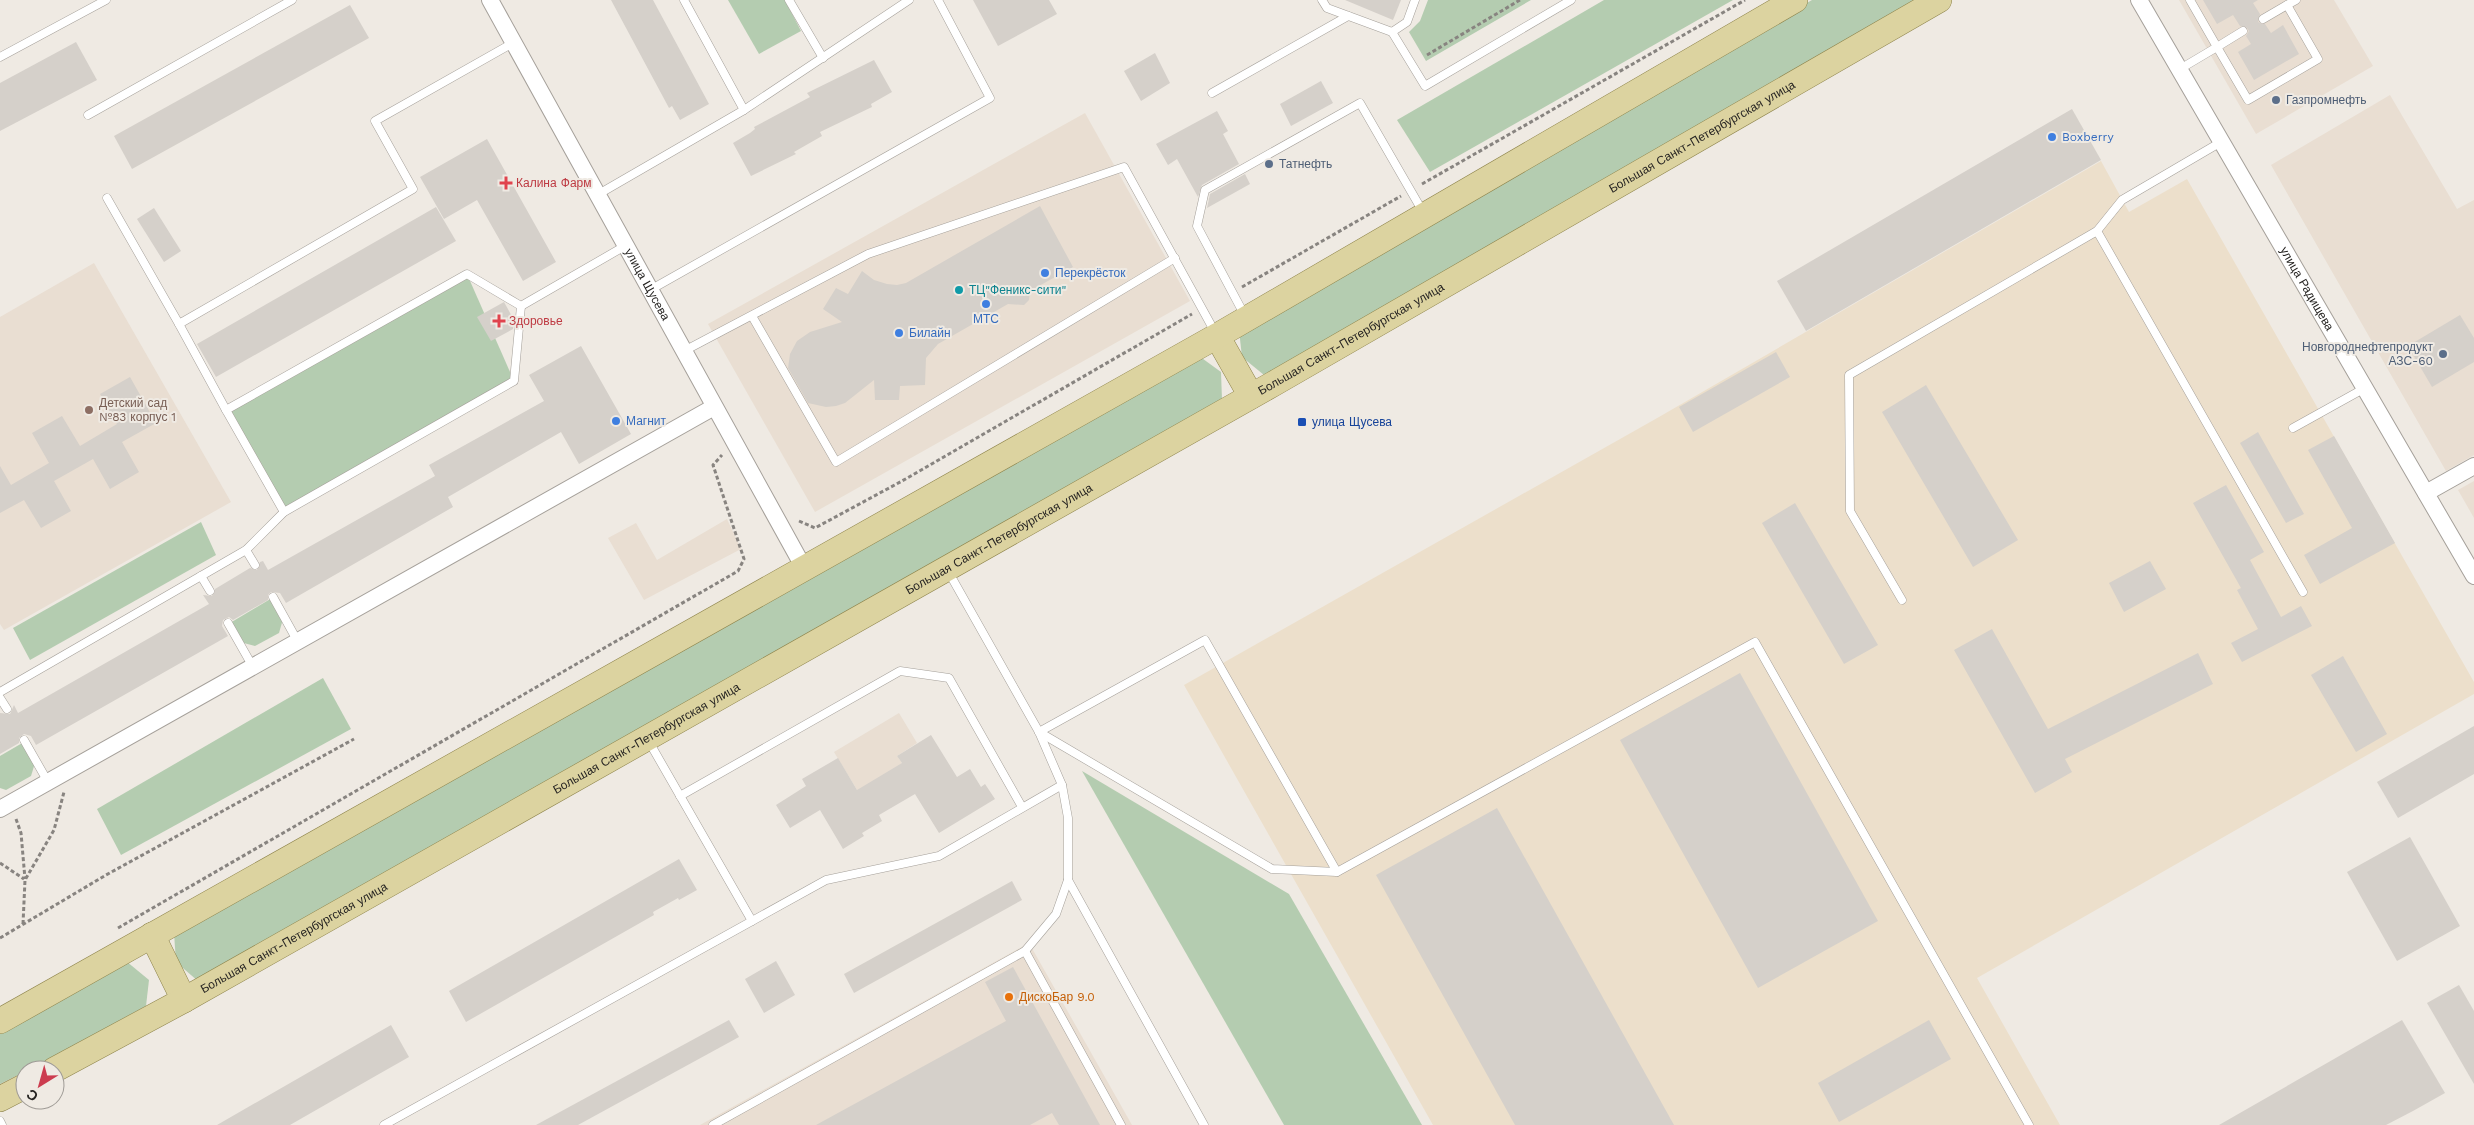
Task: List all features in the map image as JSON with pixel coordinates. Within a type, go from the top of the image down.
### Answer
[{"type":"main road","points":[[0,1021],[1217,336],[1795,0]]},
{"type":"main road","name":"Большая Санкт-Петербургская улица","points":[[65,1064],[184,1000],[648,739],[1251,396],[1940,0]]},
{"type":"main road","points":[[1217,336],[1251,396]]},
{"type":"main road","points":[[152,936],[184,1000]]},
{"type":"main road","points":[[0,1099],[15,1091]]},
{"type":"street","name":"улица Щусева","points":[[490,0],[804,568]]},
{"type":"street","name":"улица Радищева","points":[[2139,0],[2474,576]]},
{"type":"street","points":[[3,808],[714,407]]},
{"type":"street","points":[[2426,493],[2474,466]]},
{"type":"lane","points":[[88,115],[292,0]]},
{"type":"lane","points":[[684,0],[744,110]]},
{"type":"lane","points":[[788,0],[822,58]]},
{"type":"lane","points":[[597,195],[744,110],[909,0]]},
{"type":"lane","points":[[650,290],[990,98],[938,0]]},
{"type":"lane","points":[[1322,0],[1327,8],[1392,32],[1425,86],[1571,0]]},
{"type":"lane","points":[[1392,32],[1407,22],[1415,0]]},
{"type":"lane","points":[[2190,0],[2248,100],[2318,59],[2287,5]]},
{"type":"lane","points":[[2263,20],[2296,0]]},
{"type":"lane","points":[[0,57],[102,1]]},
{"type":"lane","points":[[1212,94],[1348,16]]},
{"type":"lane","points":[[2180,69],[2243,31]]},
{"type":"lane","points":[[179,324],[413,189],[375,121],[513,43]]},
{"type":"lane","points":[[1246,318],[1197,226],[1205,190],[1360,103],[1424,215]]},
{"type":"lane","points":[[1902,600],[1850,512],[1849,375],[2097,231],[2122,200],[2221,142]]},
{"type":"lane","points":[[684,351],[868,254],[1124,167],[1217,336]]},
{"type":"lane","points":[[107,198],[284,512]]},
{"type":"lane","points":[[2097,231],[2303,592]]},
{"type":"lane","points":[[521,306],[626,246]]},
{"type":"lane","points":[[752,316],[836,462],[1175,258]]},
{"type":"lane","points":[[226,410],[467,274],[521,306]]},
{"type":"lane","points":[[0,692],[246,550],[284,512],[514,381],[521,306]]},
{"type":"lane","points":[[2293,428],[2365,388]]},
{"type":"lane","points":[[246,550],[255,565]]},
{"type":"lane","points":[[713,1125],[1025,951],[1056,914],[1068,880],[1068,818],[1062,785],[1039,732],[946,569]]},
{"type":"lane","points":[[202,576],[210,591]]},
{"type":"lane","points":[[273,597],[298,642]]},
{"type":"lane","points":[[228,623],[253,667]]},
{"type":"lane","points":[[1039,732],[1205,640],[1337,872]]},
{"type":"lane","points":[[1039,732],[1272,869],[1337,872],[1755,642],[2029,1125]]},
{"type":"lane","points":[[680,796],[900,671],[949,678],[1022,807]]},
{"type":"lane","points":[[0,698],[6,709]]},
{"type":"lane","points":[[648,739],[752,920]]},
{"type":"lane","points":[[24,740],[48,782]]},
{"type":"lane","points":[[384,1125],[826,880],[939,856],[1062,785]]},
{"type":"lane","points":[[1068,880],[1203,1125]]},
{"type":"lane","points":[[1025,951],[1121,1125]]},
{"type":"lane","points":[[0,1121],[2,1125]]},
{"type":"path","points":[[1426,55],[1520,0]]},
{"type":"path","points":[[1233,292],[1745,0]]},
{"type":"path","points":[[797,521],[815,528],[911,476],[1202,309]]},
{"type":"path","points":[[112,931],[738,571],[744,559],[714,465],[729,448],[735,445]]},
{"type":"path","points":[[0,938],[106,875],[354,739]]},
{"type":"path","points":[[25,880],[54,830],[70,770]]},
{"type":"path","points":[[3,808],[21,833],[25,880],[23,925]]},
{"type":"path","points":[[0,864],[25,880]]},
{"type":"shaded area","name":"Газпромнефть","points":[[2179,0],[2334,0],[2373,66],[2256,134]]},
{"type":"shaded area","points":[[2390,95],[2457,209],[2474,200],[2474,455],[2446,471],[2271,165]]},
{"type":"shaded area","points":[[1085,113],[1190,301],[815,512],[708,324]]},
{"type":"shaded area","points":[[2101,161],[2129,212],[2187,179],[2474,682],[2474,694],[1977,978],[2060,1125],[1433,1125],[1184,685],[1659,417]]},
{"type":"shaded area","name":"Детский сад №83 корпус 1","points":[[94,263],[231,502],[4,630],[0,624],[0,317]]},
{"type":"shaded area","points":[[2474,481],[2474,518],[2458,490]]},
{"type":"shaded area","points":[[727,519],[741,549],[644,600],[608,538],[636,523],[657,560]]},
{"type":"shaded area","points":[[899,713],[917,743],[897,756],[902,763],[862,798],[834,752]]},
{"type":"shaded area","points":[[1029,943],[1132,1125],[700,1125]]},
{"type":"green space","points":[[728,0],[785,0],[801,31],[759,54]]},
{"type":"green space","points":[[1428,0],[1531,0],[1426,61],[1409,32],[1420,21]]},
{"type":"green space","points":[[1604,0],[1733,0],[1430,172],[1397,120]]},
{"type":"green space","points":[[1812,0],[1920,0],[1264,375],[1242,357],[1239,330]]},
{"type":"green space","points":[[467,274],[514,381],[284,512],[226,410]]},
{"type":"green space","points":[[1199,356],[1221,372],[1222,400],[199,982],[176,962],[174,933]]},
{"type":"green space","points":[[201,522],[216,555],[30,660],[13,628]]},
{"type":"green space","points":[[272,598],[283,619],[279,633],[255,646],[240,642],[230,623]]},
{"type":"green space","points":[[323,678],[351,729],[121,855],[97,809]]},
{"type":"green space","points":[[24,742],[35,763],[31,776],[6,790],[0,788],[0,756]]},
{"type":"green space","points":[[1082,771],[1289,894],[1422,1125],[1284,1125]]},
{"type":"green space","points":[[126,961],[149,980],[146,1006],[48,1060],[15,1060],[15,1076],[0,1084],[0,1032]]},
{"type":"building","points":[[611,0],[653,0],[709,104],[680,120],[672,106],[669,108]]},
{"type":"building","points":[[973,0],[1049,0],[1057,14],[998,46]]},
{"type":"building","points":[[1345,0],[1401,0],[1393,20]]},
{"type":"building","points":[[2203,0],[2258,0],[2253,3],[2260,14],[2258,22],[2265,24],[2271,33],[2283,25],[2299,54],[2254,80],[2238,52],[2251,44],[2246,36],[2249,31],[2247,28],[2240,26],[2233,15],[2217,24]]},
{"type":"building","points":[[350,5],[369,38],[132,169],[114,136]]},
{"type":"building","points":[[76,42],[97,80],[0,131],[0,83]]},
{"type":"building","points":[[1155,53],[1170,83],[1141,101],[1124,71]]},
{"type":"building","points":[[874,60],[892,92],[871,104],[872,107],[820,132],[822,136],[794,152],[796,154],[751,176],[733,143],[750,133],[755,129],[754,127],[810,97],[807,93]]},
{"type":"building","points":[[1321,81],[1333,103],[1291,126],[1280,104]]},
{"type":"building","points":[[2072,109],[2101,160],[1806,331],[1777,281]]},
{"type":"building","points":[[1217,111],[1228,131],[1223,134],[1239,164],[1202,185],[1198,197],[1177,159],[1168,165],[1156,144]]},
{"type":"building","points":[[487,139],[556,262],[523,281],[477,200],[444,219],[420,177]]},
{"type":"building","points":[[1245,174],[1250,184],[1207,208],[1210,194]]},
{"type":"building","points":[[1040,206],[1073,267],[1030,291],[1029,300],[1024,305],[1008,304],[938,344],[926,358],[925,385],[900,386],[899,400],[875,400],[874,380],[845,403],[826,407],[808,403],[788,368],[790,354],[797,341],[810,332],[842,322],[823,309],[836,288],[848,294],[862,271],[874,280],[887,284],[897,285],[906,283]]},
{"type":"building","points":[[436,207],[456,241],[216,377],[197,344]]},
{"type":"building","points":[[154,208],[181,251],[164,262],[137,219]]},
{"type":"building","points":[[504,302],[514,320],[513,329],[491,341],[477,317]]},
{"type":"building","name":"Новгороднефтепродукт АЗС-60","points":[[2460,315],[2474,338],[2474,362],[2432,387],[2408,346]]},
{"type":"building","points":[[581,346],[631,434],[579,464],[561,432],[448,497],[453,507],[286,603],[280,593],[271,592],[268,595],[268,600],[233,620],[229,617],[223,620],[222,626],[228,636],[36,745],[31,736],[24,734],[19,738],[19,743],[0,754],[0,713],[10,714],[14,705],[18,713],[209,604],[203,595],[212,596],[215,589],[250,568],[257,570],[260,562],[263,561],[268,570],[435,476],[429,465],[544,401],[529,375]]},
{"type":"building","points":[[1776,352],[1790,377],[1693,432],[1679,407]]},
{"type":"building","points":[[130,377],[156,423],[122,442],[139,472],[110,489],[93,459],[54,481],[71,511],[41,528],[24,500],[0,513],[0,466],[11,485],[49,463],[32,433],[62,416],[80,446],[117,424],[100,394]]},
{"type":"building","points":[[1926,385],[2018,540],[1973,567],[1882,412]]},
{"type":"building","points":[[2258,432],[2304,514],[2286,523],[2240,443]]},
{"type":"building","points":[[2334,436],[2395,543],[2320,584],[2304,555],[2352,528],[2308,450]]},
{"type":"building","points":[[2226,485],[2264,552],[2250,560],[2281,617],[2301,606],[2312,626],[2242,662],[2231,643],[2258,629],[2237,590],[2241,588],[2193,503]]},
{"type":"building","points":[[1795,503],[1878,645],[1844,664],[1762,523]]},
{"type":"building","points":[[2150,561],[2166,589],[2124,612],[2109,583]]},
{"type":"building","points":[[1992,629],[2048,729],[2198,653],[2213,684],[2065,759],[2072,772],[2035,793],[1954,650]]},
{"type":"building","points":[[2343,656],[2387,734],[2356,752],[2311,675]]},
{"type":"building","points":[[1740,673],[1878,921],[1758,988],[1620,740]]},
{"type":"building","points":[[2474,726],[2474,774],[2398,818],[2377,782]]},
{"type":"building","points":[[931,735],[957,777],[970,769],[981,787],[985,784],[995,799],[939,833],[915,794],[879,815],[882,821],[862,833],[864,836],[843,849],[820,810],[790,828],[776,805],[806,786],[802,779],[838,758],[857,790],[902,763],[897,756]]},
{"type":"building","points":[[1497,808],[1674,1125],[1515,1125],[1376,875]]},
{"type":"building","points":[[2410,837],[2460,926],[2397,961],[2347,872]]},
{"type":"building","points":[[679,859],[697,890],[653,912],[654,915],[466,1022],[449,991]]},
{"type":"building","points":[[1012,881],[1022,900],[854,993],[844,974]]},
{"type":"building","points":[[776,961],[795,995],[764,1013],[745,979]]},
{"type":"building","points":[[1013,967],[1100,1125],[1059,1125],[1052,1113],[1030,1125],[816,1125],[1006,1021],[985,982]]},
{"type":"building","points":[[2459,985],[2474,1011],[2474,1084],[2427,1003]]},
{"type":"building","points":[[729,1020],[739,1037],[578,1125],[536,1125]]},
{"type":"building","points":[[1929,1020],[1951,1059],[1839,1122],[1818,1083]]},
{"type":"building","points":[[2402,1020],[2445,1093],[2386,1125],[2219,1125]]},
{"type":"building","points":[[391,1025],[409,1057],[290,1125],[217,1125]]},
{"type":"place","name":"Газпромнефть","points":[[2276,100]]},
{"type":"place","name":"Boxberry","points":[[2052,137]]},
{"type":"place","name":"Татнефть","points":[[1269,164]]},
{"type":"place","name":"Калина Фарм","points":[[506,183]]},
{"type":"place","name":"Перекрёсток","points":[[1045,273]]},
{"type":"place","name":"ТЦ\"Феникс-сити\"","points":[[959,290]]},
{"type":"place","name":"МТС","points":[[986,304]]},
{"type":"place","name":"Здоровье","points":[[499,321]]},
{"type":"place","name":"Билайн","points":[[899,333]]},
{"type":"place","name":"Новгороднефтепродукт АЗС-60","points":[[2443,354]]},
{"type":"place","name":"Детский сад №83 корпус 1","points":[[89,410]]},
{"type":"place","name":"Магнит","points":[[616,421]]},
{"type":"place","name":"улица Щусева","points":[[1302,422]]},
{"type":"place","name":"ДискоБар 9.0","points":[[1009,997]]}]
